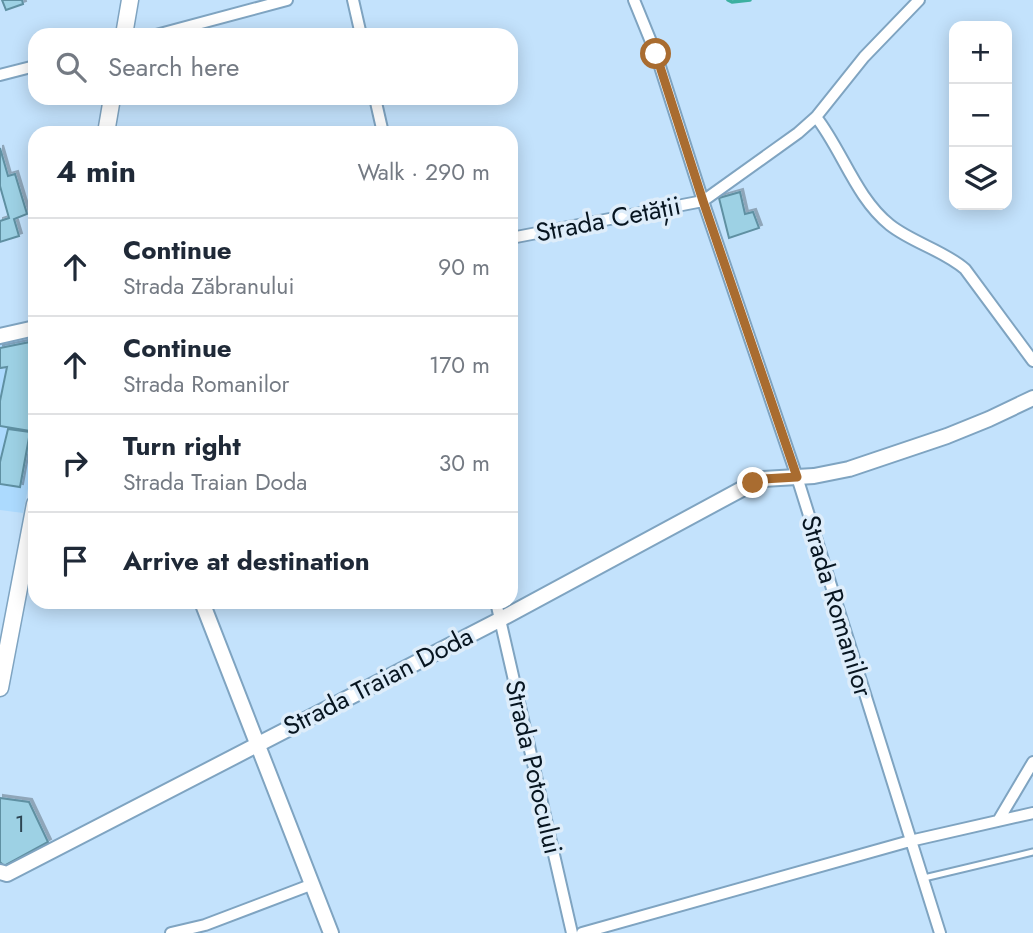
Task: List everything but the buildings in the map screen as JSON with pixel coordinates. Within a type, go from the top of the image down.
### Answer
[{"type":"main road","points":[[125,28],[130,0]]},
{"type":"main road","points":[[107,126],[111,105]]},
{"type":"main road","points":[[0,688],[28,541]]},
{"type":"street","points":[[182,28],[287,0]]},
{"type":"street","points":[[353,0],[359,28]]},
{"type":"street","name":"Strada Romanilor","points":[[634,0],[656,54],[797,477],[940,933]]},
{"type":"street","name":"Strada Cetății","points":[[518,237],[703,201],[790,139],[816,117],[864,57],[919,0]]},
{"type":"street","points":[[0,75],[28,68]]},
{"type":"street","points":[[377,105],[381,126]]},
{"type":"street","points":[[816,117],[877,212],[897,229],[954,259],[965,269],[1033,361]]},
{"type":"street","points":[[0,336],[28,330]]},
{"type":"street","name":"Strada Traian Doda","points":[[2,876],[501,619],[753,483],[763,479],[828,475],[849,470],[947,436],[1033,398]]},
{"type":"street","points":[[205,609],[331,933]]},
{"type":"street","name":"Strada Potocului","points":[[498,609],[572,933]]},
{"type":"street","points":[[998,821],[1033,762]]},
{"type":"street","points":[[582,933],[910,841],[1033,813]]},
{"type":"street","points":[[171,933],[205,925],[313,884]]},
{"type":"lane","points":[[921,879],[1033,852]]},
{"type":"shaded area","points":[[28,338],[28,488],[23,513],[0,510],[0,344]]},
{"type":"waterway","points":[[728,0],[750,0]]},
{"type":"route","points":[[656,54],[797,477],[763,479],[753,483]]}]
